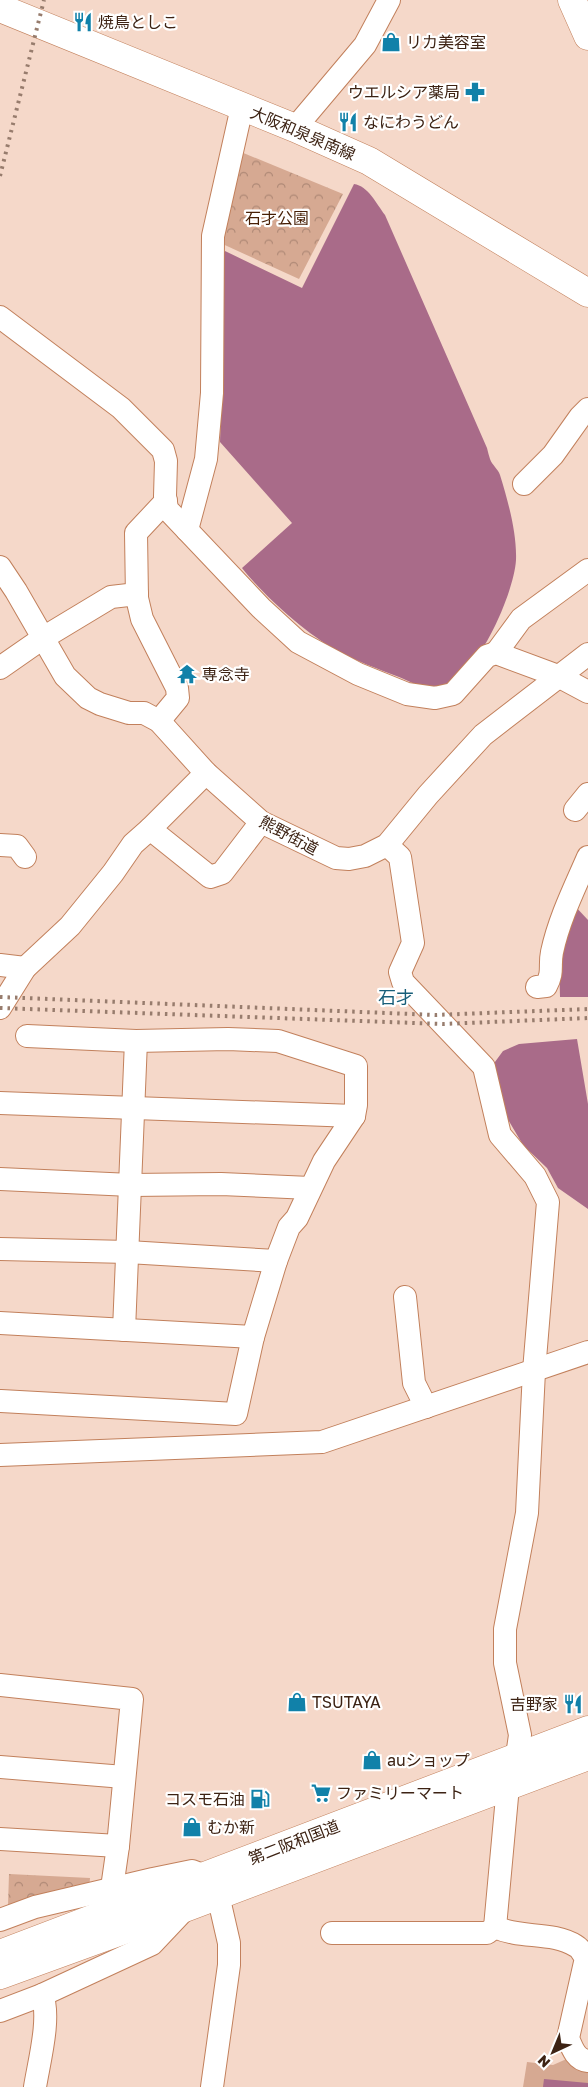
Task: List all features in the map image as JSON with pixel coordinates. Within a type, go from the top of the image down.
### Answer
[{"type":"main road","points":[[572,0],[588,36]]},
{"type":"main road","name":"大阪和泉泉南線","points":[[0,8],[295,128],[385,170],[588,293]]},
{"type":"main road","name":"第二阪和国道","points":[[2,1991],[47,1972],[57,1954],[187,1907],[212,1886],[517,1756],[588,1730]]},
{"type":"main road","name":"第二阪和国道","points":[[8,1940],[110,1900],[212,1886],[508,1786],[588,1756]]},
{"type":"street","points":[[295,128],[365,45],[389,0]]},
{"type":"street","points":[[188,530],[206,459],[212,393],[213,236],[242,106]]},
{"type":"street","points":[[0,317],[121,408],[163,450],[166,460],[167,509],[261,608],[298,642],[358,674],[407,694],[435,698],[453,694],[487,656],[496,652],[521,619],[588,570]]},
{"type":"street","points":[[524,484],[553,455],[580,417],[588,409]]},
{"type":"street","points":[[0,567],[65,676],[88,698],[108,707],[129,713],[144,714],[159,721],[178,698],[177,688],[142,619],[136,594],[136,533],[166,501]]},
{"type":"street","points":[[0,668],[43,638],[111,597],[136,594]]},
{"type":"street","points":[[496,652],[558,676],[588,692]]},
{"type":"street","name":"熊野街道","points":[[159,721],[206,773],[261,822],[336,858],[349,860],[364,856],[388,845],[428,795],[483,735],[588,654]]},
{"type":"street","points":[[0,1008],[25,968],[70,926],[113,873],[132,844],[150,829],[206,773]]},
{"type":"street","points":[[150,829],[210,876],[222,873],[261,822]]},
{"type":"street","points":[[0,845],[17,846],[25,857]]},
{"type":"street","points":[[332,1933],[487,1933],[495,1927],[508,1786],[517,1756],[520,1735],[505,1663],[506,1628],[527,1513],[534,1371],[548,1202],[535,1176],[500,1135],[484,1068],[404,982],[400,972],[413,943],[400,857],[388,845]]},
{"type":"street","points":[[537,987],[546,986],[552,974],[552,954],[562,918],[588,857]]},
{"type":"street","points":[[0,965],[25,968]]},
{"type":"street","points":[[0,1400],[236,1414],[253,1337],[276,1261],[289,1227],[297,1218],[324,1161],[354,1116],[356,1105],[356,1066],[278,1041],[228,1039],[136,1041],[27,1036]]},
{"type":"street","points":[[124,1330],[136,1041]]},
{"type":"street","points":[[0,1103],[354,1116]]},
{"type":"street","points":[[0,1179],[131,1185],[221,1184],[310,1188]]},
{"type":"street","points":[[0,1249],[128,1252],[276,1261]]},
{"type":"street","points":[[405,1297],[414,1383],[426,1407]]},
{"type":"street","points":[[0,1323],[253,1337]]},
{"type":"street","points":[[0,1455],[322,1442],[588,1352]]},
{"type":"street","points":[[0,1685],[132,1699],[118,1846],[110,1900],[35,1907],[0,1906]]},
{"type":"street","points":[[0,1767],[124,1777]]},
{"type":"street","points":[[0,1839],[118,1846]]},
{"type":"street","points":[[212,1886],[229,1943],[229,1964],[212,2087]]},
{"type":"street","points":[[8,1940],[35,1907]]},
{"type":"street","points":[[2,1991],[42,1994],[152,1944],[187,1907]]},
{"type":"street","points":[[495,1927],[507,1933],[561,1940],[577,1947],[586,1958],[568,2038],[573,2051],[583,2061],[588,2061]]},
{"type":"street","points":[[35,2087],[46,2016],[46,2004],[42,1994]]},
{"type":"green space","name":"石才公園","points":[[241,152],[343,194],[299,279],[216,241]]},
{"type":"green space","points":[[9,1874],[90,1878],[89,1890],[34,1906],[8,1905]]},
{"type":"green space","points":[[571,2057],[588,2068],[588,2087],[523,2087],[527,2062],[553,2065]]},
{"type":"shaded area","points":[[354,184],[359,185],[368,192],[385,215],[491,461],[500,475],[513,528],[516,550],[514,575],[501,614],[491,635],[466,671],[453,683],[439,689],[419,686],[359,661],[324,643],[298,624],[251,579],[242,568],[292,523],[220,442],[222,375],[220,256],[225,251],[302,288]]},
{"type":"shaded area","points":[[573,904],[588,920],[588,997],[560,997],[559,957]]},
{"type":"shaded area","points":[[577,1039],[588,1104],[588,1209],[558,1188],[547,1168],[523,1145],[503,1111],[492,1066],[503,1051],[519,1044]]},
{"type":"shaded area","points":[[544,2079],[588,2083],[588,2087],[543,2087]]},
{"type":"railway","points":[[0,176],[44,0]]},
{"type":"railway","points":[[0,997],[435,1015],[588,1009]]},
{"type":"railway","points":[[0,1008],[443,1024],[588,1018]]},
{"type":"place","name":"焼鳥としこ","points":[[83,22]]},
{"type":"place","name":"リカ美容室","points":[[391,42]]},
{"type":"place","name":"ウエルシア薬局","points":[[475,92]]},
{"type":"place","name":"なにわうどん","points":[[348,122]]},
{"type":"place","name":"専念寺","points":[[187,674]]},
{"type":"place","name":"TSUTAYA","points":[[297,1702]]},
{"type":"place","name":"吉野家","points":[[573,1704]]},
{"type":"place","name":"auショップ","points":[[372,1760]]},
{"type":"place","name":"ファミリーマート","points":[[321,1793]]},
{"type":"place","name":"コスモ石油","points":[[260,1799]]},
{"type":"place","name":"むか新","points":[[192,1827]]},
{"type":"district","name":"石才","points":[[396,998]]}]
